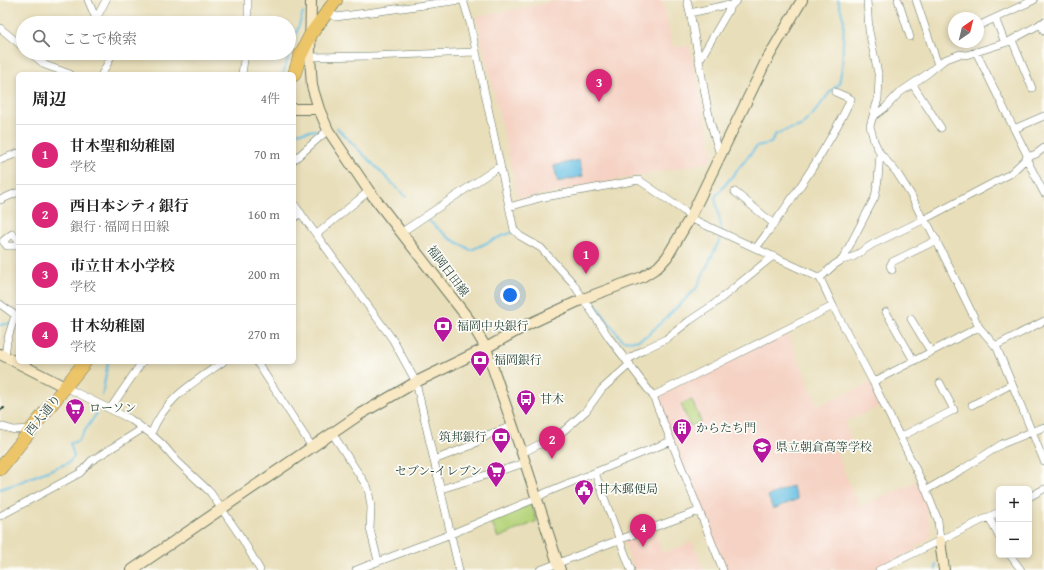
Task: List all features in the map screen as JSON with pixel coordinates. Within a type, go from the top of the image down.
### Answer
[{"type":"highway","points":[[295,72],[300,56],[311,34],[336,0]]},
{"type":"highway","name":"西大通り","points":[[0,468],[83,364]]},
{"type":"street","points":[[88,0],[96,16]]},
{"type":"street","points":[[100,16],[106,0]]},
{"type":"street","points":[[248,0],[248,16]]},
{"type":"street","name":"福岡日田線","points":[[311,0],[310,56],[312,86],[319,109],[328,130],[369,191],[470,321],[486,348],[524,458],[559,567]]},
{"type":"street","points":[[328,11],[336,17],[462,0],[470,22],[514,230],[520,236],[541,248],[572,282],[652,396],[723,570]]},
{"type":"street","points":[[687,0],[710,122],[720,155]]},
{"type":"street","points":[[699,61],[730,6],[737,0]]},
{"type":"street","points":[[132,570],[332,432],[416,382],[486,348],[529,324],[583,299],[642,277],[658,267],[666,257],[690,218],[765,63],[802,0]]},
{"type":"street","points":[[867,0],[869,31],[878,78],[878,99],[870,126],[874,141],[880,153],[897,173],[911,194],[923,220],[930,226],[979,327],[995,346],[1044,461]]},
{"type":"street","points":[[898,0],[910,37]]},
{"type":"street","points":[[916,0],[938,65]]},
{"type":"street","points":[[984,23],[1034,0]]},
{"type":"street","points":[[690,13],[726,5],[730,6]]},
{"type":"street","points":[[995,18],[1009,41],[1032,88]]},
{"type":"street","points":[[874,116],[886,107],[899,93],[913,85],[944,60],[960,54],[966,55],[1009,41],[1042,23],[1044,31]]},
{"type":"street","points":[[0,28],[16,41]]},
{"type":"street","points":[[310,56],[371,56],[476,52]]},
{"type":"street","points":[[976,52],[1044,193]]},
{"type":"street","points":[[39,60],[45,65],[64,72]]},
{"type":"street","points":[[103,72],[109,60]]},
{"type":"street","points":[[242,72],[244,60]]},
{"type":"street","points":[[913,85],[940,128]]},
{"type":"street","points":[[756,248],[774,224],[840,123],[850,99],[835,92]]},
{"type":"street","points":[[296,109],[319,109]]},
{"type":"street","points":[[1014,129],[1044,116]]},
{"type":"street","points":[[296,158],[328,130]]},
{"type":"street","points":[[820,278],[842,260],[853,257],[873,244],[923,220],[1010,174],[1027,157],[1036,154],[1044,148]]},
{"type":"street","points":[[842,260],[875,198],[880,153]]},
{"type":"street","points":[[0,160],[16,154]]},
{"type":"street","points":[[402,232],[500,166]]},
{"type":"street","points":[[509,206],[548,196],[639,180],[684,210],[690,218],[820,278],[926,490],[938,520],[944,570]]},
{"type":"street","points":[[317,234],[369,191]]},
{"type":"street","points":[[735,192],[774,224]]},
{"type":"street","points":[[0,200],[16,193]]},
{"type":"street","points":[[296,207],[393,340],[416,382],[452,534],[459,570]]},
{"type":"street","points":[[296,217],[301,213]]},
{"type":"street","points":[[16,238],[12,234],[3,241],[7,246],[16,246]]},
{"type":"street","points":[[892,270],[890,266],[892,262],[937,240]]},
{"type":"street","points":[[441,489],[524,458],[560,434],[586,411],[602,389],[628,362],[643,350],[666,340],[689,321],[713,305],[774,256]]},
{"type":"street","points":[[0,304],[16,312]]},
{"type":"street","points":[[652,396],[833,306]]},
{"type":"street","points":[[886,312],[914,361]]},
{"type":"street","points":[[16,316],[3,355],[16,362]]},
{"type":"street","points":[[911,319],[931,352]]},
{"type":"street","points":[[995,346],[1044,322]]},
{"type":"street","points":[[873,382],[979,327]]},
{"type":"street","points":[[20,364],[130,419],[151,434],[210,492],[243,540],[260,570]]},
{"type":"street","points":[[110,409],[141,364]]},
{"type":"street","points":[[151,434],[160,416],[174,398],[220,364]]},
{"type":"street","points":[[258,364],[312,447]]},
{"type":"street","points":[[900,437],[954,410],[940,383]]},
{"type":"street","points":[[972,405],[1012,384]]},
{"type":"street","points":[[0,426],[14,430],[32,429]]},
{"type":"street","points":[[434,460],[470,446],[490,434],[513,426]]},
{"type":"street","points":[[926,490],[1002,444],[1044,427]]},
{"type":"street","points":[[0,516],[80,473],[91,461],[142,429]]},
{"type":"street","points":[[332,432],[368,488],[371,507],[370,529],[378,561]]},
{"type":"street","points":[[356,570],[452,534],[537,498],[545,493],[671,441]]},
{"type":"street","points":[[595,473],[631,570]]},
{"type":"street","points":[[1032,495],[1044,489]]},
{"type":"street","points":[[540,570],[559,567],[620,539],[699,512]]},
{"type":"street","points":[[879,570],[996,514]]},
{"type":"street","points":[[989,517],[996,530]]},
{"type":"street","points":[[1012,558],[1021,570]]},
{"type":"shaded area","points":[[559,0],[663,0],[673,47],[690,46],[713,156],[710,162],[519,199],[476,17]]},
{"type":"shaded area","name":"県立朝倉高等学校","points":[[787,332],[818,406],[870,383],[881,406],[844,422],[852,441],[835,448],[859,507],[918,481],[925,495],[931,534],[928,540],[916,546],[917,549],[874,570],[725,570],[656,397]]},
{"type":"shaded area","points":[[653,529],[663,553],[692,542],[704,570],[634,570],[623,540]]},
{"type":"green space","points":[[692,400],[701,422],[690,426],[681,404]]},
{"type":"green space","points":[[531,504],[537,521],[498,538],[491,521]]},
{"type":"water","points":[[579,160],[583,176],[558,182],[554,166]]},
{"type":"water","points":[[792,486],[798,499],[773,509],[768,496]]},
{"type":"waterway","points":[[722,231],[715,197],[757,146],[771,143],[775,135],[801,126],[814,113],[830,92],[839,84],[842,67],[844,21],[838,0]]},
{"type":"waterway","points":[[296,34],[303,13]]},
{"type":"waterway","points":[[284,72],[288,60]]},
{"type":"waterway","points":[[337,128],[406,197]]},
{"type":"waterway","points":[[296,133],[317,130]]},
{"type":"waterway","points":[[428,220],[449,238],[471,250],[511,233]]},
{"type":"waterway","points":[[594,302],[622,340],[636,341],[648,335],[696,289],[722,235]]},
{"type":"waterway","points":[[0,325],[11,323]]},
{"type":"waterway","points":[[102,396],[108,364]]},
{"type":"waterway","points":[[0,489],[68,463],[74,457],[70,443],[78,441],[97,413]]},
{"type":"waterway","points":[[936,564],[936,570]]},
{"type":"railway","points":[[0,410],[4,408]]},
{"type":"place","name":"市立甘木小学校","points":[[599,102]]},
{"type":"place","name":"甘木聖和幼稚園","points":[[586,274]]},
{"type":"place","name":"福岡中央銀行","points":[[443,343]]},
{"type":"place","name":"福岡銀行","points":[[480,377]]},
{"type":"place","name":"甘木","points":[[526,416]]},
{"type":"place","name":"ローソン","points":[[75,425]]},
{"type":"place","name":"からたち門","points":[[682,445]]},
{"type":"place","name":"筑邦銀行","points":[[501,454]]},
{"type":"place","name":"西日本シティ銀行","points":[[552,459]]},
{"type":"place","name":"県立朝倉高等学校","points":[[762,464]]},
{"type":"place","name":"セブン-イレブン","points":[[496,488]]},
{"type":"place","name":"甘木郵便局","points":[[584,506]]},
{"type":"place","name":"甘木幼稚園","points":[[643,547]]}]
